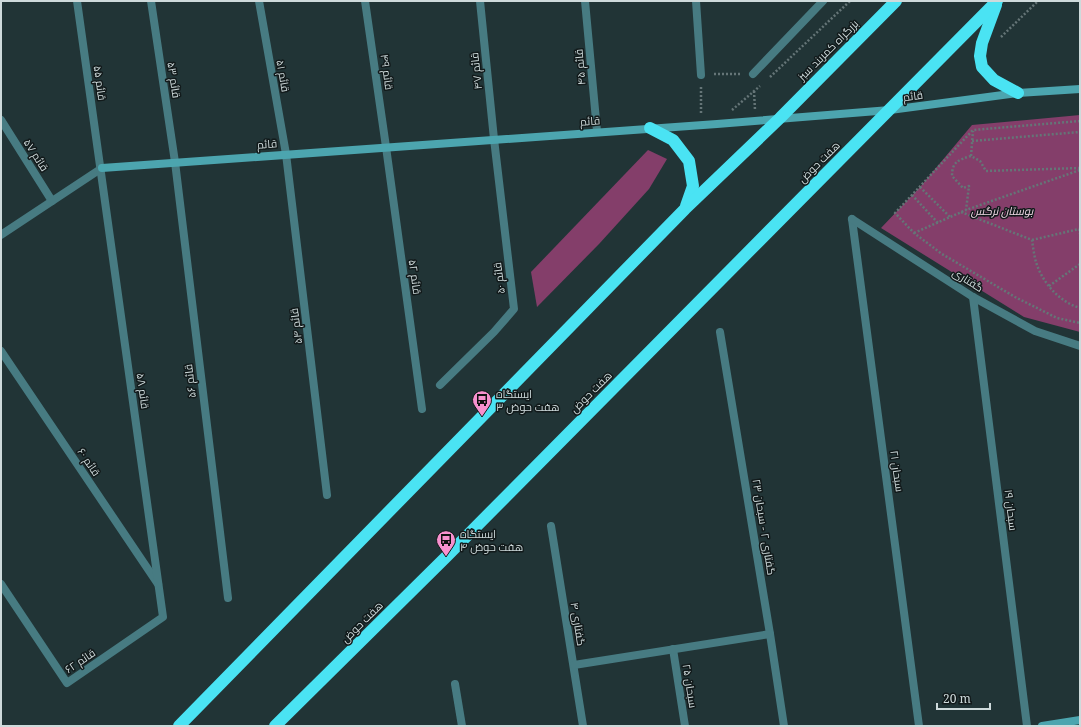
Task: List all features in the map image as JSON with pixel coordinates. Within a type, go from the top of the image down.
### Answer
[{"type":"highway","name":"بزرگراه کمربند سبز","points":[[780,118],[896,1]]},
{"type":"highway","points":[[997,1],[982,43],[980,56],[982,68],[994,80],[1018,94]]},
{"type":"highway","points":[[890,110],[997,1]]},
{"type":"highway","name":"هفت حوض","points":[[275,726],[452,551],[890,110]]},
{"type":"highway","points":[[182,725],[685,210],[780,118]]},
{"type":"highway","points":[[650,128],[673,140],[689,161],[693,186],[685,210]]},
{"type":"street","name":"قائم ۵۵","points":[[78,1],[102,168]]},
{"type":"street","name":"قائم ۵۳","points":[[151,1],[175,162]]},
{"type":"street","name":"قائم ۵۱","points":[[259,1],[286,154]]},
{"type":"street","name":"قائم ۴۹","points":[[365,1],[386,147]]},
{"type":"street","name":"قائم ۴۷","points":[[480,1],[494,139]]},
{"type":"street","name":"قائم ۴۵","points":[[585,1],[597,132]]},
{"type":"street","points":[[696,1],[701,75]]},
{"type":"street","points":[[753,74],[823,1]]},
{"type":"street","name":"قائم","points":[[102,168],[717,124],[890,110],[1018,94],[1080,89]]},
{"type":"street","name":"قائم ۵۷","points":[[1,120],[52,201]]},
{"type":"street","name":"قائم ۵۰","points":[[440,385],[494,332],[514,309],[494,139]]},
{"type":"street","name":"قائم ۵۲","points":[[386,147],[422,409]]},
{"type":"street","name":"قائم ۵۴","points":[[286,154],[327,495]]},
{"type":"street","name":"قائم ۵۶","points":[[175,162],[228,598]]},
{"type":"street","points":[[1,235],[102,168]]},
{"type":"street","name":"قائم ۵۸","points":[[102,168],[163,617]]},
{"type":"street","name":"گفتاری","points":[[852,219],[973,297],[1035,331],[1080,346]]},
{"type":"street","name":"سبحان ۲۱","points":[[852,219],[919,726]]},
{"type":"street","name":"سبحان ۱۹","points":[[973,297],[1027,726]]},
{"type":"street","name":"گفتاری ۲ - سبحان ۲۳","points":[[720,332],[784,726]]},
{"type":"street","name":"قائم ۶۰","points":[[1,351],[159,587]]},
{"type":"street","name":"گفتاری ۴","points":[[551,526],[583,726]]},
{"type":"street","name":"قائم ۶۲","points":[[1,584],[67,683],[163,617]]},
{"type":"street","points":[[574,665],[770,634]]},
{"type":"street","name":"سبحان ۲۵","points":[[673,649],[685,726]]},
{"type":"street","points":[[455,684],[462,726]]},
{"type":"street","points":[[1042,726],[1080,720]]},
{"type":"path","points":[[770,77],[850,1]]},
{"type":"path","points":[[997,41],[1038,1]]},
{"type":"path","points":[[701,124],[701,75],[753,74],[755,120]]},
{"type":"path","points":[[717,124],[764,82]]},
{"type":"path","points":[[1080,121],[973,130],[895,213],[914,233],[942,254],[1015,297],[1057,318],[1080,323]]},
{"type":"path","points":[[971,156],[973,130]]},
{"type":"path","points":[[972,141],[1080,132]]},
{"type":"path","points":[[966,210],[970,186],[963,188],[952,176],[952,167],[959,159],[971,156],[980,160],[986,171],[1080,169]]},
{"type":"path","points":[[914,233],[966,210],[1080,169]]},
{"type":"path","points":[[920,186],[950,217]]},
{"type":"path","points":[[912,195],[938,222]]},
{"type":"path","points":[[961,212],[1032,240],[1079,229],[1080,234]]},
{"type":"path","points":[[1032,240],[1036,261],[1043,279],[1056,294],[1071,305],[1080,308]]},
{"type":"path","points":[[1049,286],[1080,264]]},
{"type":"green space","name":"بوستان نرگس","points":[[1080,115],[1080,332],[1024,317],[881,228],[920,187],[972,125]]},
{"type":"green space","points":[[648,150],[667,159],[649,189],[599,244],[537,307],[531,272]]},
{"type":"place","name":"ایستگاه هفت حوض ۳","points":[[482,417]]},
{"type":"place","name":"ایستگاه هفت حوض ۴","points":[[446,557]]}]
